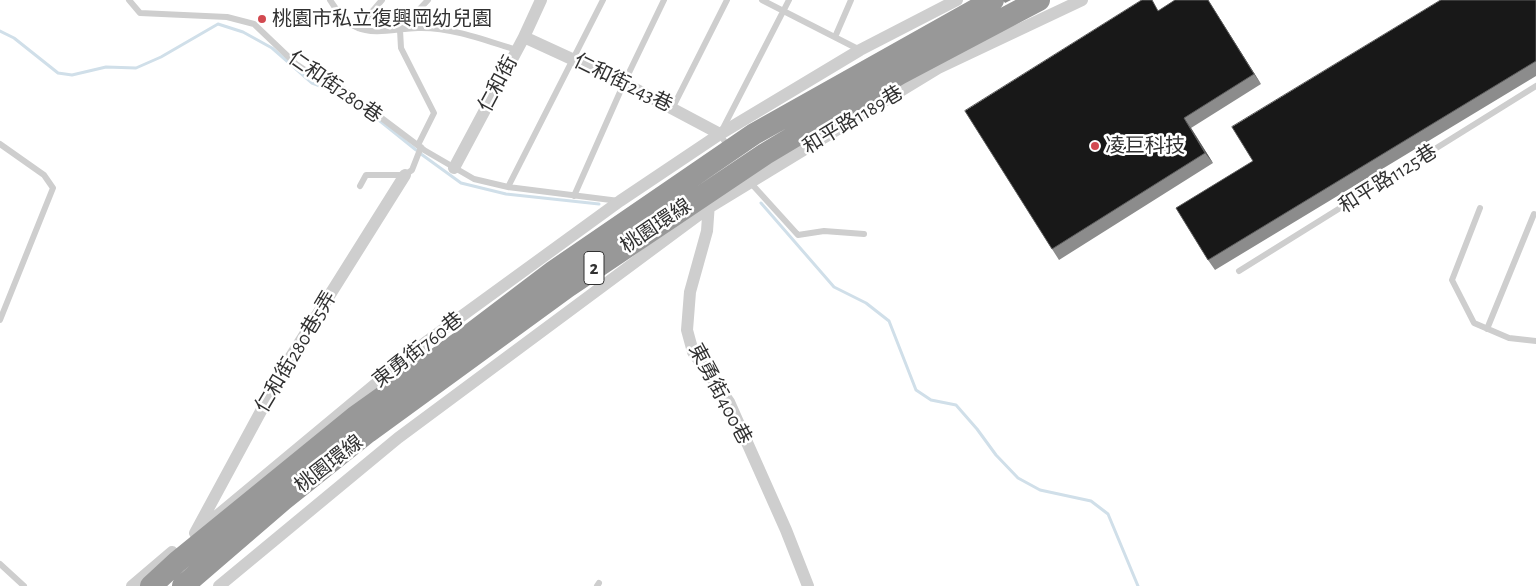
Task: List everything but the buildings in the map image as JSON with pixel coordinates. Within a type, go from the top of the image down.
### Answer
[{"type":"highway","name":"桃園環線","points":[[151,586],[192,549],[355,417],[554,271],[754,134],[993,0]]},
{"type":"highway","name":"桃園環線","points":[[183,586],[283,500],[368,432],[567,286],[765,154],[899,74],[1039,0]]},
{"type":"street","name":"仁和街","points":[[454,168],[524,37],[541,0]]},
{"type":"street","points":[[720,134],[860,50],[957,0]]},
{"type":"street","name":"和平路1189巷","points":[[219,586],[398,438],[708,208],[938,68],[1082,0]]},
{"type":"street","name":"仁和街243巷","points":[[524,37],[574,58],[673,107],[720,134]]},
{"type":"street","points":[[860,50],[895,95]]},
{"type":"street","name":"東勇街760巷","points":[[132,586],[426,342],[620,201],[720,134]]},
{"type":"street","name":"東勇街400巷","points":[[720,134],[708,208],[707,231],[690,292],[687,330],[693,352],[729,402],[786,530],[808,586]]},
{"type":"street","name":"仁和街280巷5弄","points":[[195,534],[287,363],[405,175]]},
{"type":"street","points":[[362,394],[398,438]]},
{"type":"lane","name":"仁和街280巷","points":[[129,0],[140,13],[227,17],[254,24],[296,64],[350,93],[419,146],[474,179],[508,187],[620,201]]},
{"type":"lane","points":[[330,0],[342,19],[358,28],[380,31],[418,28],[452,32],[516,50]]},
{"type":"lane","points":[[358,28],[382,0]]},
{"type":"lane","points":[[360,186],[366,175],[405,175],[412,170],[419,146],[434,113],[400,48],[400,30],[428,0]]},
{"type":"lane","points":[[508,187],[603,0]]},
{"type":"lane","points":[[574,196],[624,83],[664,0]]},
{"type":"lane","points":[[673,107],[727,0]]},
{"type":"lane","points":[[762,0],[860,50]]},
{"type":"lane","points":[[735,158],[720,134],[789,0]]},
{"type":"lane","points":[[835,37],[851,0]]},
{"type":"lane","name":"和平路1125巷","points":[[1240,272],[1536,86]]},
{"type":"lane","points":[[0,144],[44,175],[52,188],[0,320]]},
{"type":"lane","points":[[740,166],[750,183],[798,235],[824,231],[864,234]]},
{"type":"lane","points":[[1480,208],[1452,280],[1474,323],[1508,338],[1536,340]]},
{"type":"lane","points":[[1487,329],[1534,214]]},
{"type":"lane","points":[[0,564],[24,586]]},
{"type":"waterway","points":[[0,31],[14,38],[58,73],[72,75],[106,67],[136,68],[161,57],[218,24],[243,32],[272,48],[312,83],[344,95],[361,106]]},
{"type":"waterway","points":[[370,113],[416,150]]},
{"type":"waterway","points":[[421,154],[461,183],[506,194],[599,204]]},
{"type":"waterway","points":[[761,203],[834,287],[866,303],[889,321],[916,390],[931,400],[956,405],[996,455],[1018,478],[1040,490],[1091,501],[1108,514],[1138,586]]},
{"type":"place","name":"桃園市私立復興岡幼兒園","points":[[262,19]]},
{"type":"place","name":"凌巨科技","points":[[1095,146]]}]
